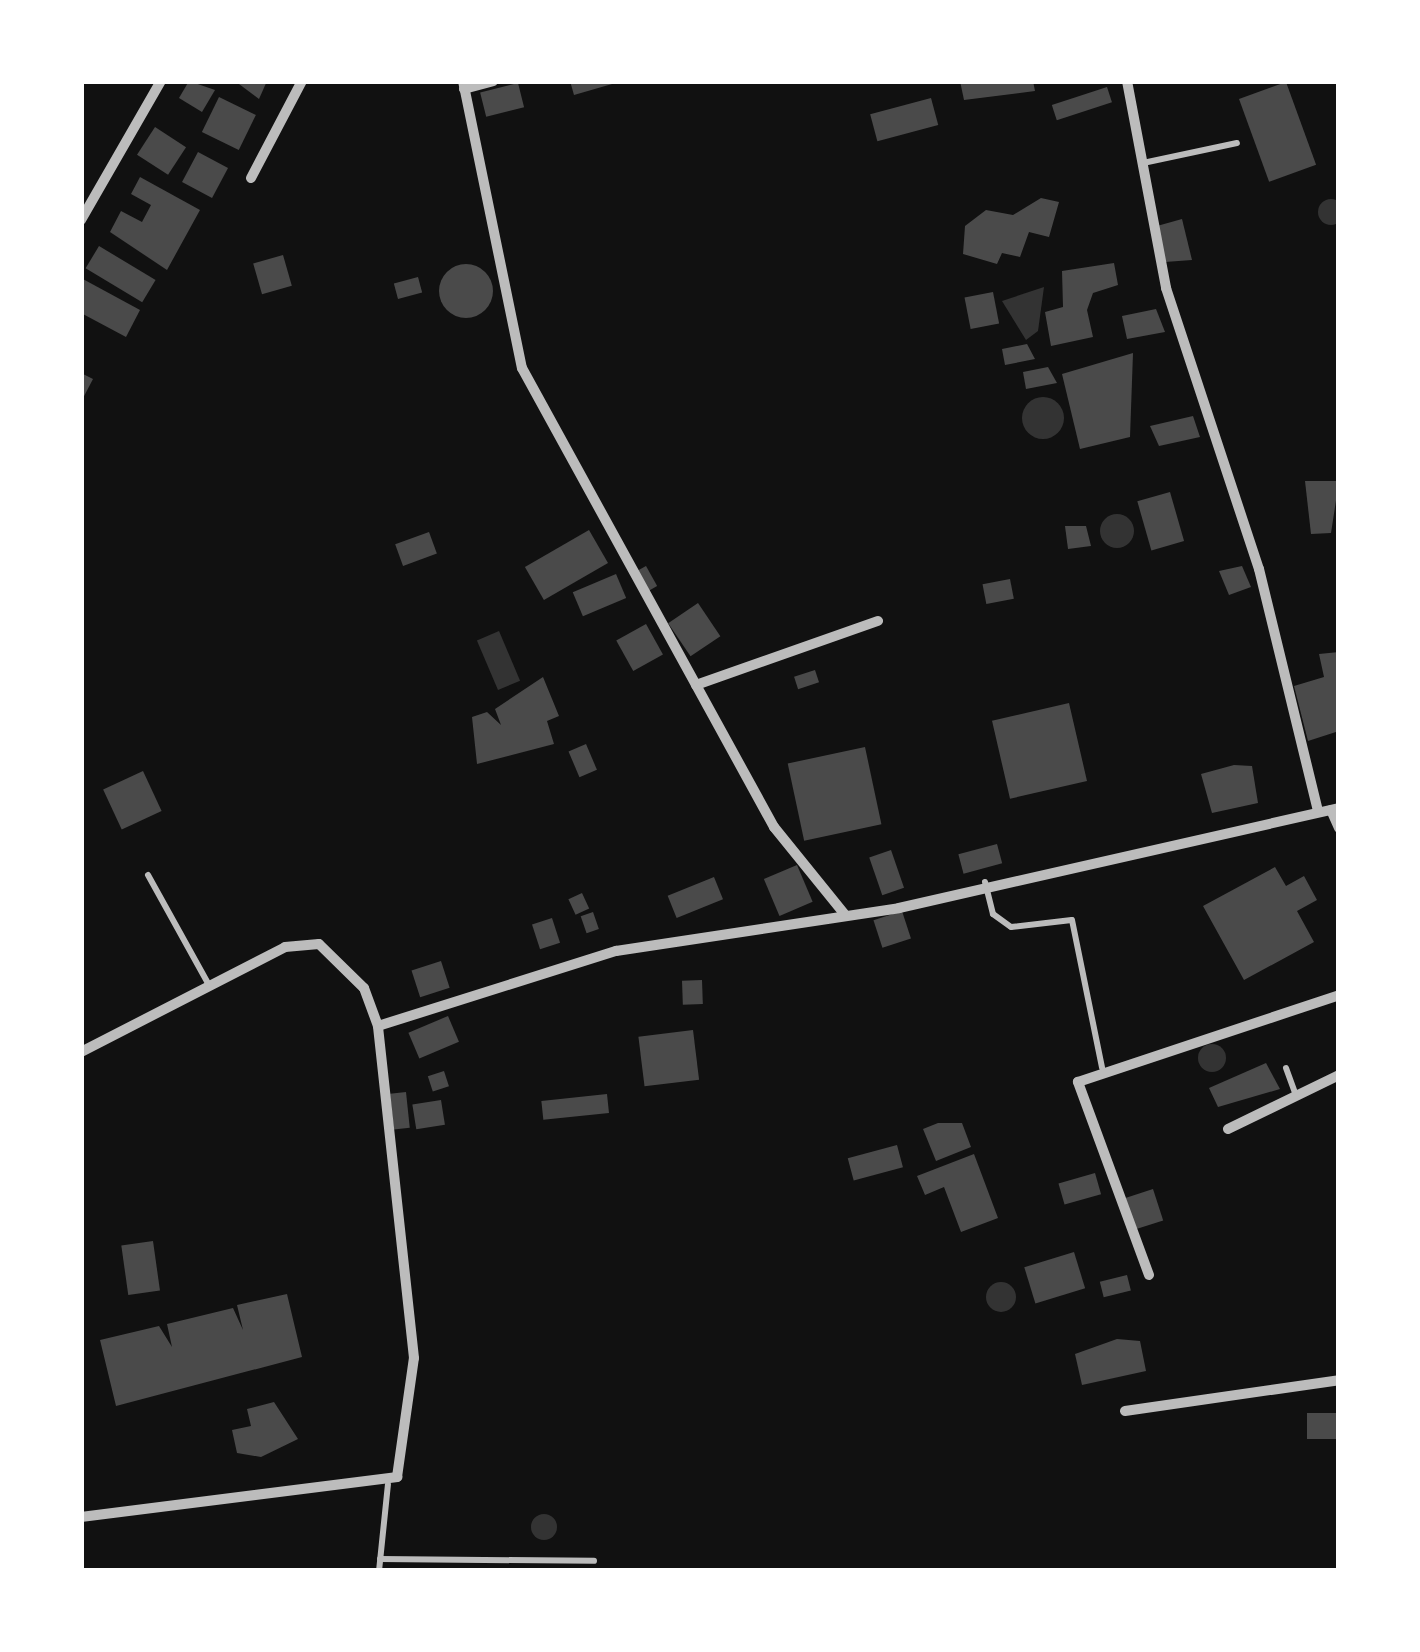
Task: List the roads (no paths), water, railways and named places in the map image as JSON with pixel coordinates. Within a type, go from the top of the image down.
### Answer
[{"type":"street","points":[[81,220],[161,81]]},
{"type":"street","points":[[251,178],[302,81]]},
{"type":"street","points":[[493,81],[464,85],[522,368],[774,827],[846,916]]},
{"type":"street","points":[[1127,81],[1166,288],[1259,569],[1329,810],[1339,828]]},
{"type":"street","points":[[696,685],[878,621]]},
{"type":"street","points":[[378,1026],[538,968],[846,916],[1329,810]]},
{"type":"street","points":[[81,1052],[285,947],[319,944],[364,988],[378,1026],[414,1358],[388,1484],[81,1516]]},
{"type":"street","points":[[1149,1275],[1078,1093],[1102,1068],[1339,995]]},
{"type":"street","points":[[1228,1129],[1339,1075]]},
{"type":"street","points":[[1125,1411],[1339,1380]]},
{"type":"lane","points":[[1143,163],[1237,143]]},
{"type":"lane","points":[[148,875],[209,987]]},
{"type":"lane","points":[[986,882],[992,914],[1011,927],[1072,920],[1102,1068]]},
{"type":"lane","points":[[1286,1068],[1297,1095]]},
{"type":"lane","points":[[379,1571],[388,1484]]},
{"type":"lane","points":[[380,1559],[594,1561]]}]
